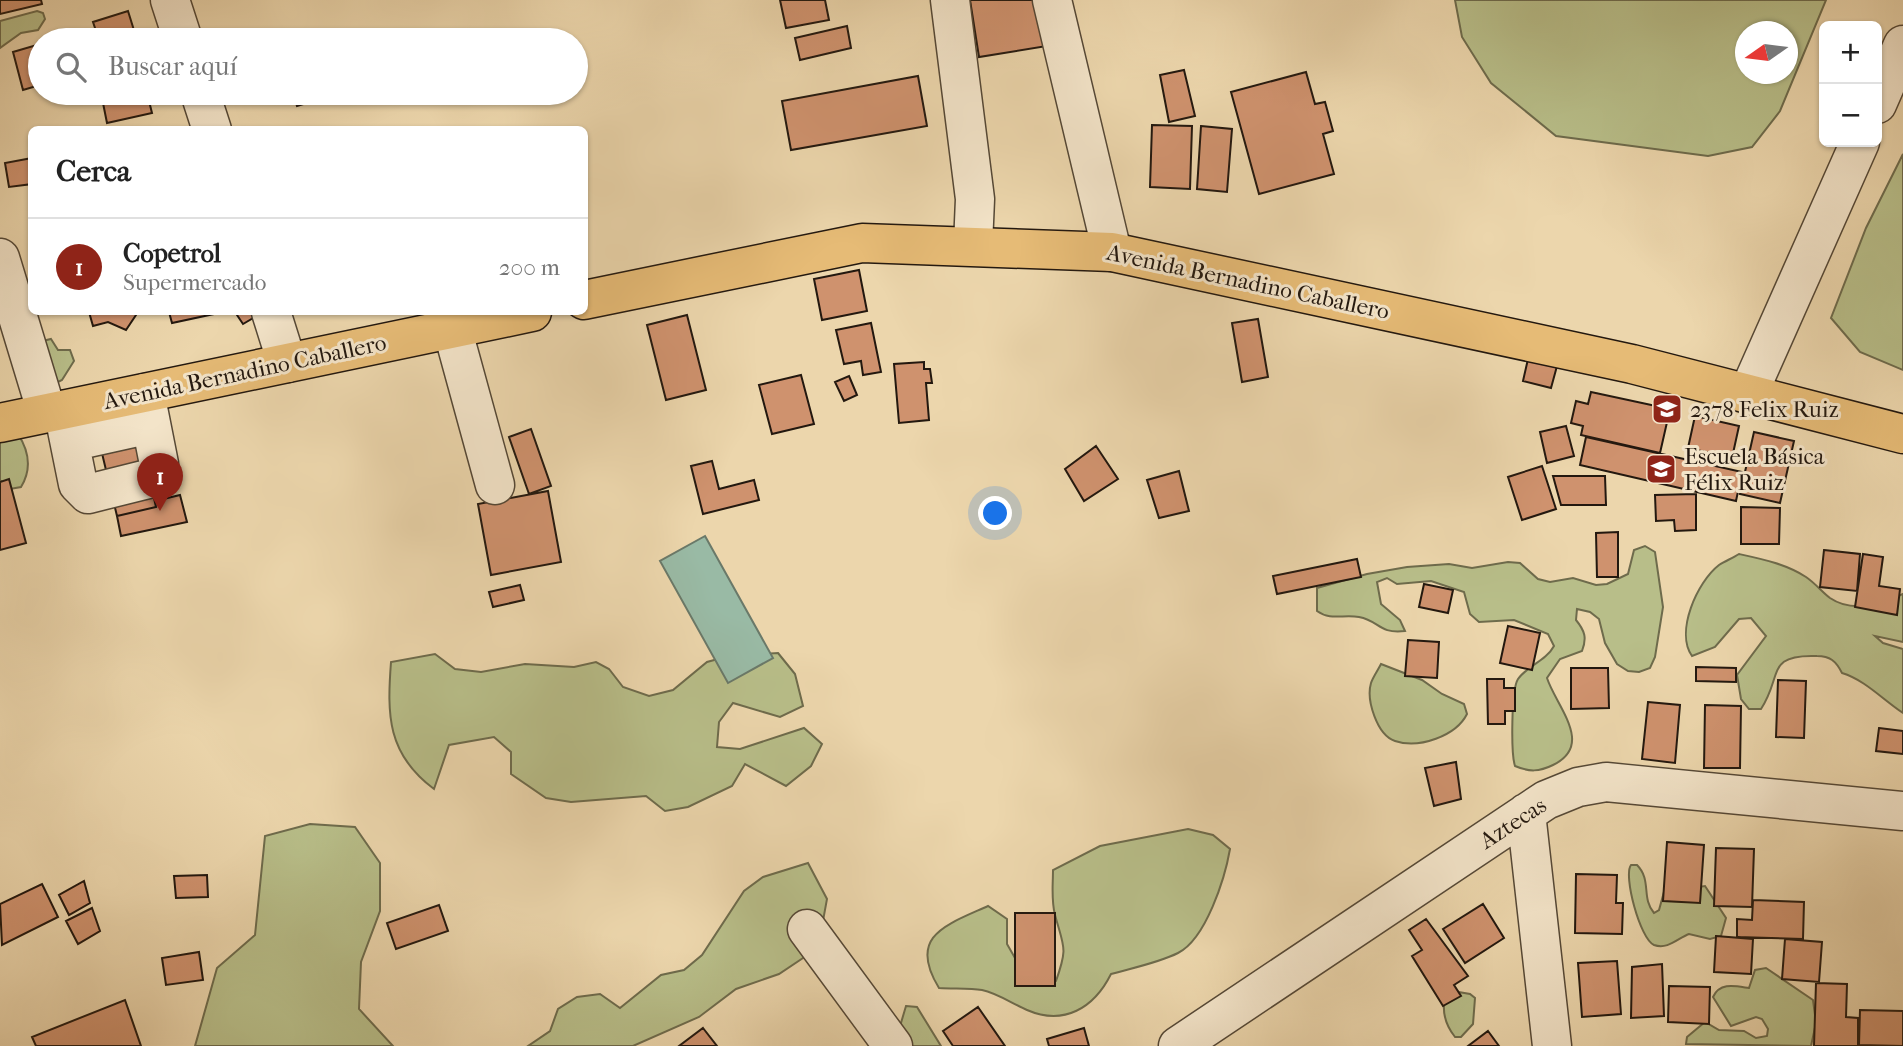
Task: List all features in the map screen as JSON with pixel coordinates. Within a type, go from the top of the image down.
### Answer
[{"type":"main road","name":"Avenida Bernadino Caballero","points":[[588,299],[862,243],[1112,252],[1632,363],[1903,434]]},
{"type":"main road","name":"Avenida Bernadino Caballero","points":[[0,423],[60,422],[148,409],[287,363],[517,315]]},
{"type":"street","points":[[170,0],[179,28]]},
{"type":"street","points":[[950,0],[975,199],[973,245]]},
{"type":"street","points":[[1052,0],[1112,252]]},
{"type":"street","points":[[1882,93],[1903,45]]},
{"type":"street","points":[[204,105],[211,126]]},
{"type":"street","points":[[1748,394],[1858,147]]},
{"type":"street","points":[[0,258],[60,422],[78,484],[88,494],[156,477],[159,464],[148,409]]},
{"type":"street","points":[[272,315],[287,363]]},
{"type":"street","points":[[452,328],[495,485]]},
{"type":"street","name":"Aztecas","points":[[1178,1046],[1546,800],[1578,787],[1606,782],[1903,811]]},
{"type":"street","points":[[1526,813],[1552,1046]]},
{"type":"street","points":[[807,929],[892,1046]]},
{"type":"green space","points":[[1455,0],[1826,0],[1798,68],[1798,21],[1735,21],[1735,84],[1791,84],[1780,111],[1752,147],[1708,156],[1556,136],[1491,83],[1462,37]]},
{"type":"green space","points":[[37,11],[43,13],[45,19],[39,28],[28,28],[28,32],[21,33],[0,48],[0,21]]},
{"type":"green space","points":[[1903,154],[1903,370],[1860,352],[1831,318],[1866,228]]},
{"type":"green space","points":[[51,339],[58,350],[70,350],[74,361],[62,380],[52,385],[38,342]]},
{"type":"green space","points":[[18,434],[27,453],[27,474],[21,487],[10,489],[0,480],[0,439]]},
{"type":"green space","points":[[1645,546],[1655,552],[1663,607],[1655,657],[1650,668],[1639,672],[1628,671],[1617,664],[1605,643],[1599,619],[1590,612],[1577,609],[1576,620],[1584,635],[1582,651],[1560,659],[1547,678],[1569,725],[1571,747],[1565,757],[1539,770],[1515,766],[1513,708],[1518,679],[1554,646],[1548,634],[1514,620],[1479,622],[1470,614],[1464,592],[1431,581],[1397,584],[1387,578],[1377,582],[1381,604],[1400,620],[1405,631],[1389,631],[1359,617],[1332,617],[1317,611],[1317,588],[1367,574],[1407,567],[1449,564],[1472,568],[1508,562],[1520,563],[1538,579],[1550,582],[1573,578],[1596,585],[1607,584],[1628,574],[1634,550]]},
{"type":"green space","points":[[1739,554],[1798,572],[1839,603],[1857,606],[1876,604],[1903,594],[1903,642],[1875,636],[1883,643],[1903,649],[1903,713],[1866,685],[1842,673],[1832,660],[1817,656],[1801,656],[1782,663],[1761,709],[1749,709],[1741,699],[1737,675],[1766,636],[1751,618],[1739,619],[1715,647],[1692,656],[1687,646],[1686,634],[1687,621],[1696,595],[1719,565]]},
{"type":"green space","points":[[778,653],[795,674],[803,706],[780,717],[733,703],[719,722],[717,747],[740,749],[804,728],[822,744],[811,766],[786,786],[745,764],[732,786],[688,807],[665,811],[646,796],[571,802],[546,798],[511,774],[511,752],[494,737],[449,745],[434,789],[418,776],[407,762],[393,732],[390,716],[391,662],[435,654],[455,669],[481,672],[525,664],[574,667],[596,662],[609,669],[623,687],[649,696],[673,690],[707,662],[729,656]]},
{"type":"green space","points":[[1381,664],[1422,680],[1442,694],[1464,704],[1467,714],[1462,722],[1446,734],[1425,742],[1405,743],[1389,737],[1374,716],[1370,698],[1371,683]]},
{"type":"green space","points":[[310,824],[355,827],[380,863],[380,911],[361,962],[359,1009],[393,1046],[195,1046],[217,968],[255,935],[265,836]]},
{"type":"green space","points":[[1188,829],[1213,835],[1230,849],[1213,907],[1197,935],[1178,953],[1111,974],[1087,1005],[1065,1015],[1053,1016],[1027,1010],[982,990],[939,988],[930,970],[927,956],[929,944],[946,927],[988,906],[1007,919],[1007,944],[1031,986],[1056,981],[1063,948],[1053,904],[1053,870],[1100,846]]},
{"type":"green space","points":[[808,863],[827,899],[818,948],[779,974],[736,989],[699,1017],[633,1046],[528,1046],[550,1031],[558,1009],[577,997],[600,994],[620,1008],[661,975],[684,970],[702,955],[744,891],[763,877]]},
{"type":"green space","points":[[1631,865],[1637,865],[1642,871],[1648,901],[1654,913],[1659,910],[1664,892],[1705,886],[1726,918],[1721,936],[1710,939],[1689,934],[1668,945],[1654,945],[1638,920],[1629,881]]},
{"type":"green space","points":[[1766,968],[1813,1000],[1816,1023],[1811,1046],[1686,1044],[1687,1037],[1705,1022],[1719,1030],[1744,1031],[1756,1038],[1767,1036],[1768,1029],[1762,1019],[1756,1017],[1731,1026],[1713,997],[1724,987],[1749,988],[1755,970]]},
{"type":"green space","points":[[1447,990],[1470,994],[1475,998],[1473,1024],[1461,1037],[1455,1037],[1446,1020],[1444,1002]]},
{"type":"green space","points":[[906,1006],[917,1007],[941,1046],[901,1046],[898,1033]]},
{"type":"shaded area","points":[[705,536],[773,658],[728,683],[660,561]]},
{"type":"building","points":[[0,0],[41,0],[42,4],[0,14]]},
{"type":"building","points":[[780,0],[825,0],[829,20],[786,28]]},
{"type":"building","points":[[970,0],[1039,0],[1047,46],[979,57]]},
{"type":"building","points":[[128,11],[133,28],[95,28],[93,22]]},
{"type":"building","points":[[847,26],[851,48],[800,60],[795,38]]},
{"type":"building","points":[[28,48],[28,89],[23,90],[13,52]]},
{"type":"building","points":[[1184,70],[1195,116],[1169,122],[1160,75]]},
{"type":"building","points":[[1306,72],[1315,104],[1325,102],[1333,131],[1323,134],[1334,174],[1259,194],[1231,92]]},
{"type":"building","points":[[918,76],[927,126],[791,150],[782,101]]},
{"type":"building","points":[[103,105],[150,105],[152,113],[107,123]]},
{"type":"building","points":[[1152,125],[1192,126],[1190,189],[1150,187]]},
{"type":"building","points":[[1201,126],[1232,129],[1227,192],[1197,189]]},
{"type":"building","points":[[28,159],[28,185],[9,187],[5,163]]},
{"type":"building","points":[[859,270],[867,311],[822,320],[814,279]]},
{"type":"building","points":[[90,315],[136,315],[126,330],[108,322],[93,326]]},
{"type":"building","points":[[170,315],[209,315],[172,323]]},
{"type":"building","points":[[237,315],[258,315],[243,324]]},
{"type":"building","points":[[687,315],[706,390],[666,400],[647,325]]},
{"type":"building","points":[[1258,319],[1268,377],[1242,382],[1232,323]]},
{"type":"building","points":[[871,323],[881,372],[863,375],[861,361],[844,364],[836,330]]},
{"type":"building","points":[[1528,359],[1557,366],[1551,388],[1523,381]]},
{"type":"building","points":[[924,362],[924,369],[930,369],[932,383],[926,383],[929,420],[899,423],[894,364]]},
{"type":"building","points":[[801,375],[814,424],[772,434],[759,385]]},
{"type":"building","points":[[849,376],[857,395],[844,401],[835,382]]},
{"type":"building","name":"Escuela Básica Félix Ruiz","points":[[1591,392],[1670,409],[1660,453],[1581,435],[1583,426],[1571,423],[1576,401],[1588,404]]},
{"type":"building","points":[[135,414],[156,507],[117,516],[95,424]]},
{"type":"building","name":"Escuela Básica Félix Ruiz","points":[[1695,416],[1739,426],[1732,458],[1688,448]]},
{"type":"building","points":[[1566,426],[1574,456],[1547,463],[1540,432]]},
{"type":"building","points":[[531,429],[551,486],[529,494],[509,437]]},
{"type":"building","name":"Escuela Básica Félix Ruiz","points":[[1754,432],[1794,441],[1780,503],[1740,494]]},
{"type":"building","name":"Escuela Básica Félix Ruiz","points":[[1586,437],[1742,472],[1736,501],[1580,465]]},
{"type":"building","points":[[1096,446],[1118,479],[1084,501],[1065,469]]},
{"type":"building","points":[[712,461],[719,489],[754,480],[759,500],[703,514],[691,466]]},
{"type":"building","points":[[1542,466],[1556,509],[1522,520],[1508,477]]},
{"type":"building","points":[[1179,471],[1189,511],[1159,518],[1147,480]]},
{"type":"building","points":[[1553,476],[1605,476],[1606,505],[1561,505]]},
{"type":"building","points":[[9,479],[26,543],[0,550],[0,482]]},
{"type":"building","points":[[548,491],[561,562],[491,575],[478,504]]},
{"type":"building","points":[[1696,494],[1696,530],[1675,531],[1674,520],[1656,521],[1655,495]]},
{"type":"building","points":[[180,495],[187,522],[121,536],[117,516],[156,507],[155,501]]},
{"type":"building","points":[[1741,507],[1780,508],[1779,544],[1741,544]]},
{"type":"building","points":[[1618,532],[1618,577],[1597,577],[1596,533]]},
{"type":"building","points":[[1824,550],[1860,554],[1857,591],[1820,587]]},
{"type":"building","points":[[1863,554],[1883,557],[1879,586],[1900,589],[1897,615],[1855,607]]},
{"type":"building","points":[[1357,559],[1361,577],[1277,594],[1273,576]]},
{"type":"building","points":[[1424,584],[1453,590],[1448,613],[1419,607]]},
{"type":"building","points":[[520,585],[524,600],[493,607],[489,592]]},
{"type":"building","points":[[1508,626],[1540,633],[1532,670],[1500,663]]},
{"type":"building","points":[[1408,640],[1439,642],[1437,678],[1405,676]]},
{"type":"building","points":[[1696,667],[1736,668],[1736,682],[1696,681]]},
{"type":"building","points":[[1571,668],[1608,668],[1609,708],[1571,709]]},
{"type":"building","points":[[1487,679],[1504,679],[1504,688],[1515,688],[1515,711],[1505,711],[1505,724],[1488,724]]},
{"type":"building","points":[[1778,680],[1806,681],[1804,738],[1776,737]]},
{"type":"building","points":[[1648,702],[1680,705],[1675,763],[1642,759]]},
{"type":"building","points":[[1705,705],[1741,706],[1740,768],[1704,768]]},
{"type":"building","points":[[1879,728],[1903,731],[1903,754],[1876,751]]},
{"type":"building","points":[[1456,762],[1461,799],[1434,806],[1425,768]]},
{"type":"building","points":[[1667,842],[1704,845],[1700,903],[1663,901]]},
{"type":"building","points":[[1716,848],[1754,849],[1752,907],[1714,906]]},
{"type":"building","points":[[1576,874],[1617,875],[1616,903],[1623,903],[1622,934],[1575,933]]},
{"type":"building","points":[[207,875],[208,897],[176,898],[174,876]]},
{"type":"building","points":[[84,881],[90,903],[69,915],[59,895]]},
{"type":"building","points":[[42,884],[58,917],[2,945],[0,904]]},
{"type":"building","points":[[1753,900],[1804,902],[1803,939],[1737,937],[1737,919],[1752,920]]},
{"type":"building","points":[[1483,904],[1504,938],[1465,963],[1443,929]]},
{"type":"building","points":[[439,905],[448,931],[396,949],[387,923]]},
{"type":"building","points":[[92,908],[100,931],[78,944],[66,921]]},
{"type":"building","points":[[1015,913],[1055,913],[1055,986],[1015,986]]},
{"type":"building","points":[[1426,919],[1468,976],[1454,985],[1461,996],[1443,1006],[1412,956],[1422,950],[1409,930]]},
{"type":"building","points":[[1716,936],[1753,939],[1751,974],[1714,972]]},
{"type":"building","points":[[1785,939],[1822,942],[1819,982],[1782,979]]},
{"type":"building","points":[[199,952],[203,980],[166,985],[162,958]]},
{"type":"building","points":[[1617,961],[1621,1014],[1582,1017],[1578,963]]},
{"type":"building","points":[[1662,964],[1664,1016],[1631,1018],[1632,967]]},
{"type":"building","points":[[1816,983],[1847,984],[1846,1017],[1858,1018],[1858,1046],[1814,1046]]},
{"type":"building","points":[[1669,986],[1710,987],[1709,1024],[1668,1022]]},
{"type":"building","points":[[125,1000],[141,1046],[36,1046],[32,1037]]},
{"type":"building","points":[[978,1007],[1005,1046],[953,1046],[943,1031]]},
{"type":"building","points":[[1860,1010],[1903,1011],[1903,1046],[1859,1045]]},
{"type":"building","points":[[703,1028],[717,1046],[679,1046]]},
{"type":"building","points":[[1084,1028],[1089,1046],[1049,1046],[1047,1039]]},
{"type":"building","points":[[1488,1031],[1499,1046],[1468,1046]]},
{"type":"place","name":"2378 Felix Ruiz","points":[[1667,409]]},
{"type":"place","name":"Escuela Básica Félix Ruiz","points":[[1661,469]]},
{"type":"place","name":"Copetrol","points":[[160,511]]}]
